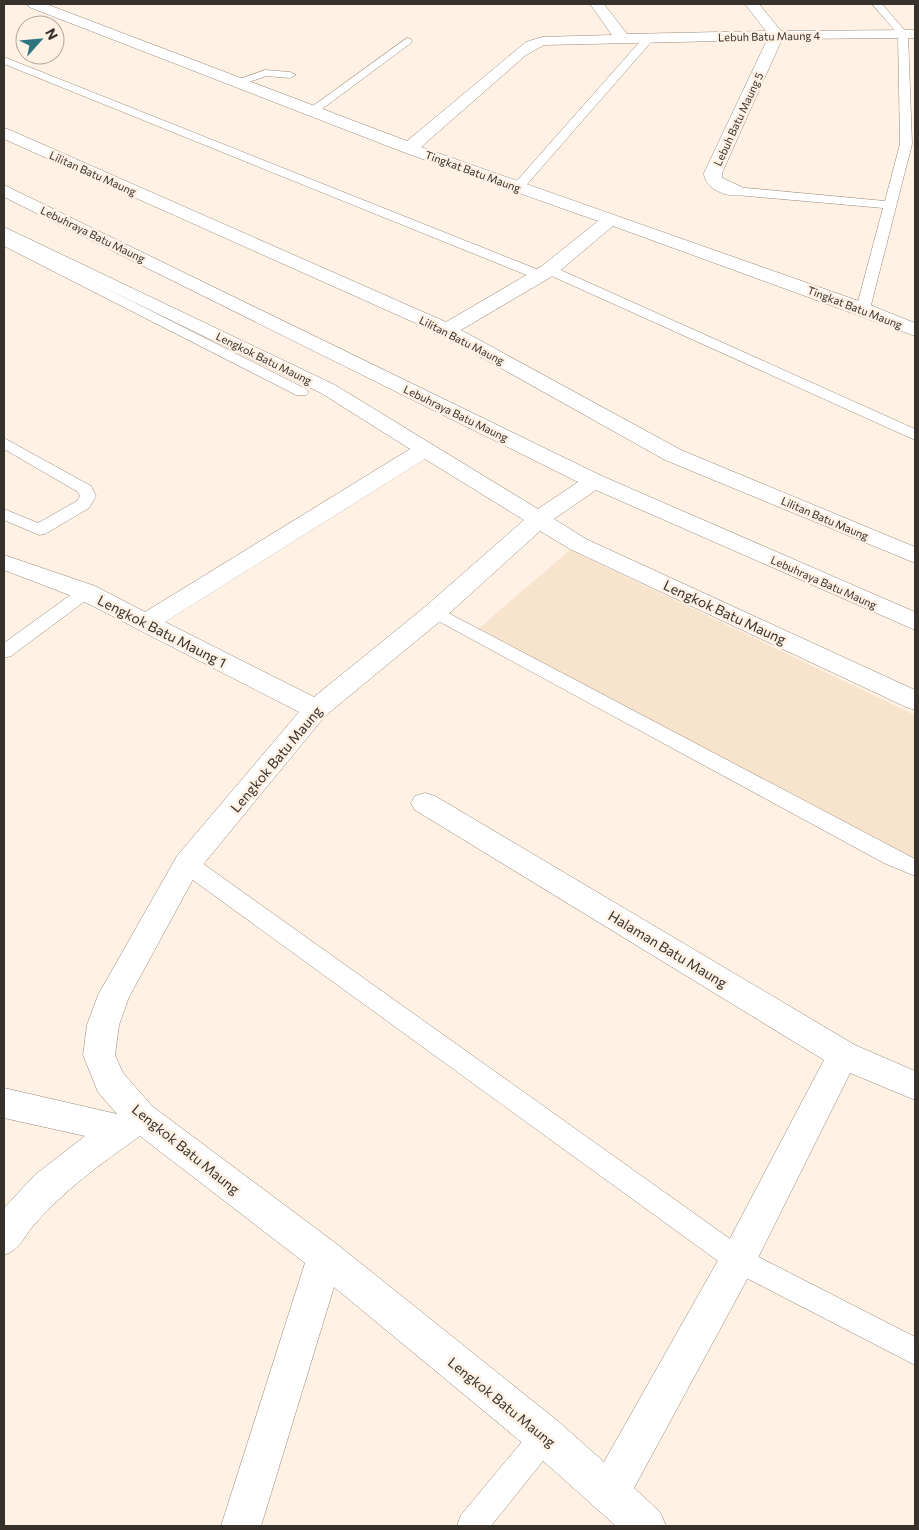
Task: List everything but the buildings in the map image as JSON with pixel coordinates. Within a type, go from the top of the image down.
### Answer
[{"type":"street","name":"Tingkat Batu Maung","points":[[34,4],[409,148],[863,309],[915,330]]},
{"type":"street","points":[[597,4],[623,39]]},
{"type":"street","points":[[752,4],[777,35]]},
{"type":"street","name":"Lebuh Batu Maung 4","points":[[409,148],[531,45],[554,40],[909,34]]},
{"type":"street","name":"Lebuh Batu Maung 5","points":[[736,191],[713,180],[713,173],[777,35]]},
{"type":"street","name":"Lilitan Batu Maung","points":[[4,133],[447,330],[673,455],[915,556]]},
{"type":"street","name":"Lebuhraya Batu Maung","points":[[4,190],[594,480],[915,622]]},
{"type":"street","points":[[447,330],[544,273],[611,219]]},
{"type":"street","name":"Lengkok Batu Maung","points":[[4,232],[328,389],[578,544],[915,701]]},
{"type":"street","points":[[146,622],[425,449]]},
{"type":"street","name":"Lengkok Batu Maung","points":[[594,480],[538,520],[435,612],[316,709],[187,864],[114,995],[103,1025],[99,1055],[110,1082],[131,1123],[325,1257],[545,1436],[646,1526]]},
{"type":"street","name":"Lengkok Batu Maung 1","points":[[6,566],[86,592],[316,709]]},
{"type":"street","name":"Halaman Batu Maung","points":[[425,803],[843,1055],[915,1086]]},
{"type":"street","points":[[610,1492],[738,1260],[843,1055]]},
{"type":"street","points":[[4,1103],[131,1123]]},
{"type":"street","points":[[4,1238],[12,1224],[43,1189],[80,1158],[131,1123]]},
{"type":"street","points":[[241,1526],[325,1257]]},
{"type":"lane","points":[[863,309],[891,205],[911,144],[909,34],[877,4]]},
{"type":"lane","points":[[518,187],[648,39]]},
{"type":"lane","points":[[314,110],[407,41]]},
{"type":"lane","points":[[4,60],[544,273],[915,435]]},
{"type":"lane","points":[[238,83],[265,73],[290,75]]},
{"type":"lane","points":[[736,191],[891,205]]},
{"type":"lane","points":[[4,241],[302,392]]},
{"type":"lane","points":[[4,443],[85,489],[88,496],[83,504],[39,530],[4,514]]},
{"type":"lane","points":[[4,652],[86,592]]},
{"type":"lane","points":[[435,612],[891,857],[915,868]]},
{"type":"lane","points":[[187,864],[738,1260],[915,1351]]},
{"type":"lane","points":[[472,1526],[545,1436]]},
{"type":"shaded area","points":[[570,550],[915,715],[915,859],[899,853],[478,629]]}]
